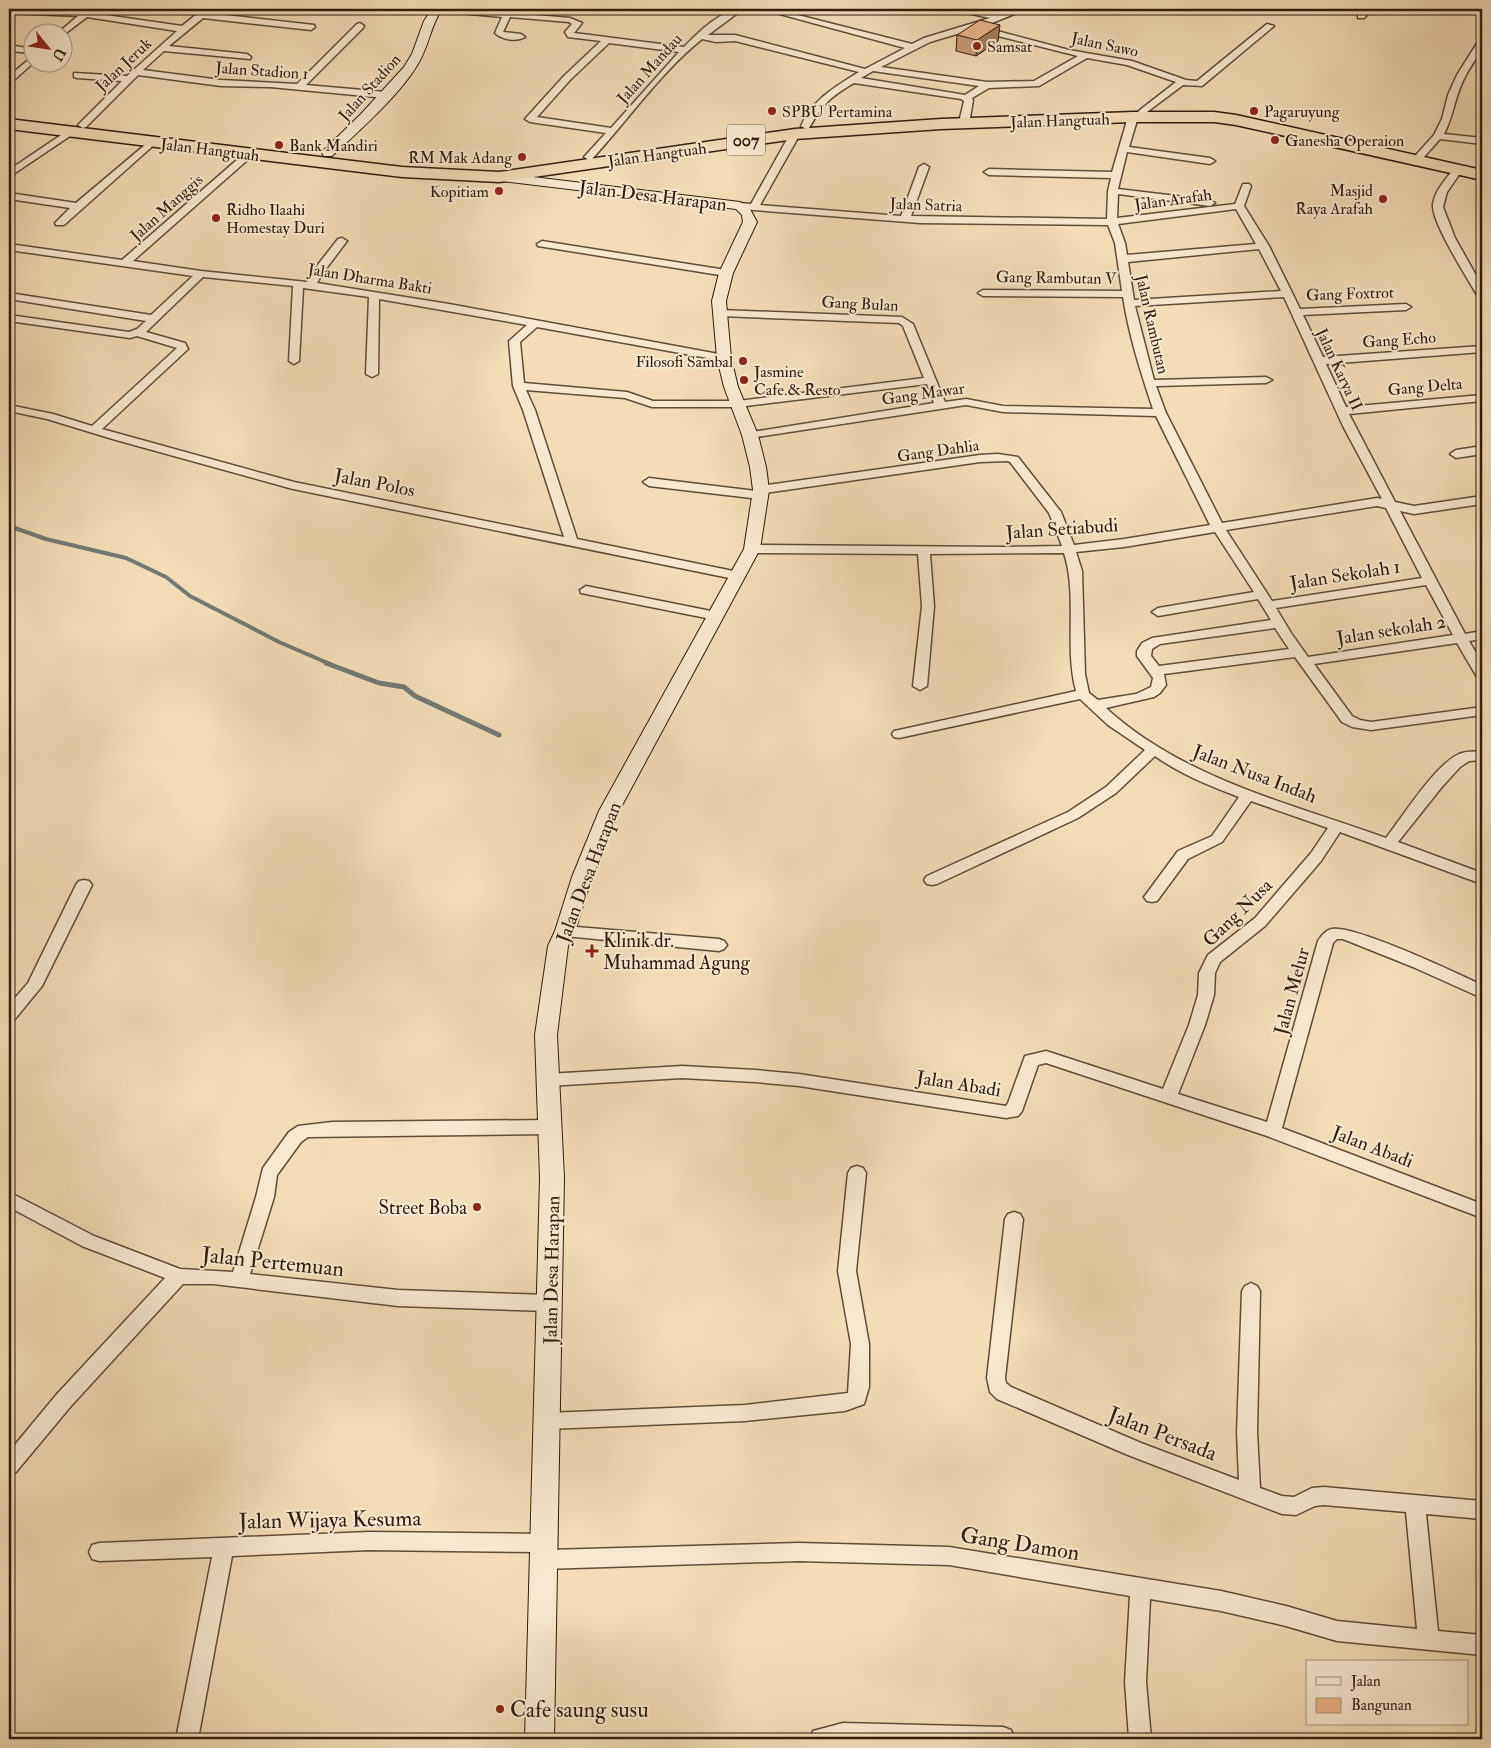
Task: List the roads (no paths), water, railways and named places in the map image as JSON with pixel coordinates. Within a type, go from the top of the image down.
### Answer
[{"type":"highway","name":"Jalan Hangtuah","points":[[9,117],[152,142],[249,154],[440,175],[499,177],[801,130],[1191,112],[1240,115],[1482,168]]},
{"type":"highway","name":"Jalan Hangtuah","points":[[1138,115],[1214,117],[1236,120],[1482,174]]},
{"type":"highway","name":"Jalan Hangtuah","points":[[9,124],[328,153],[448,168],[509,168],[801,130],[965,118],[1056,118]]},
{"type":"street","points":[[437,9],[573,20],[578,23],[569,34],[686,50]]},
{"type":"street","name":"Jalan Stadion","points":[[328,153],[370,115],[413,62],[425,34],[429,18],[437,9]]},
{"type":"street","name":"Jalan Mandau","points":[[589,157],[614,131],[654,81],[699,36],[739,9]]},
{"type":"street","points":[[766,9],[912,47]]},
{"type":"street","points":[[961,9],[999,18]]},
{"type":"street","points":[[747,207],[812,114],[821,102],[833,92],[912,47],[942,35],[973,27],[1023,9]]},
{"type":"street","points":[[1361,16],[1369,9]]},
{"type":"street","points":[[1477,9],[1482,10]]},
{"type":"street","points":[[16,11],[88,12],[183,29]]},
{"type":"street","points":[[72,26],[88,12]]},
{"type":"street","points":[[204,12],[311,27]]},
{"type":"street","name":"Jalan Jeruk","points":[[9,174],[76,129],[162,48],[204,12]]},
{"type":"street","points":[[507,14],[499,33],[503,36],[521,37]]},
{"type":"street","points":[[300,87],[360,26]]},
{"type":"street","points":[[1138,115],[1182,82],[1199,84],[1270,26]]},
{"type":"street","name":"Jalan Sawo","points":[[973,27],[1086,55],[1128,63],[1182,82]]},
{"type":"street","points":[[699,36],[713,39],[735,38],[870,70],[987,85],[1032,85],[1086,55]]},
{"type":"street","points":[[607,40],[567,78],[530,119],[614,131]]},
{"type":"street","points":[[1421,155],[1438,136],[1447,119],[1452,95],[1461,75],[1482,42]]},
{"type":"street","points":[[9,48],[22,50]]},
{"type":"street","points":[[162,48],[247,57]]},
{"type":"street","points":[[9,80],[22,69]]},
{"type":"street","name":"Jalan Stadion 1","points":[[136,72],[221,83],[266,84],[386,96]]},
{"type":"street","points":[[77,75],[129,79]]},
{"type":"street","points":[[854,80],[966,98],[987,85]]},
{"type":"street","points":[[965,118],[968,100],[966,98]]},
{"type":"street","name":"Jalan Rambutan","points":[[1138,115],[1123,149],[1116,175],[1113,191],[1112,222],[1120,243],[1132,320],[1160,413],[1218,528],[1265,599],[1278,623],[1347,719],[1357,724],[1370,726],[1482,711]]},
{"type":"street","points":[[1438,136],[1482,141]]},
{"type":"street","points":[[60,223],[152,142]]},
{"type":"street","points":[[1123,149],[1210,161]]},
{"type":"street","name":"Jalan Manggis","points":[[125,263],[249,154]]},
{"type":"street","points":[[905,219],[924,167]]},
{"type":"street","points":[[1458,169],[1440,199],[1438,208],[1447,231],[1482,295]]},
{"type":"street","points":[[989,172],[1116,175]]},
{"type":"street","name":"Jalan Desa Harapan","points":[[499,177],[747,207],[750,222],[726,273],[719,301],[724,358],[731,387],[750,435],[758,467],[761,492],[752,549],[739,576],[609,811],[582,877],[565,931],[558,946],[546,1035],[552,1178],[540,1739]]},
{"type":"street","points":[[1113,191],[1239,206],[1246,186]]},
{"type":"street","points":[[9,196],[78,206]]},
{"type":"street","name":"Jalan Arafah","points":[[1112,222],[1239,206]]},
{"type":"street","name":"Jalan Karya II","points":[[1239,206],[1264,246],[1342,411],[1428,581],[1482,674]]},
{"type":"street","name":"Jalan Satria","points":[[747,207],[905,219],[1112,222]]},
{"type":"street","points":[[311,285],[317,273],[342,241]]},
{"type":"street","points":[[542,244],[726,273]]},
{"type":"street","points":[[1122,259],[1264,246]]},
{"type":"street","name":"Jalan Dharma Bakti","points":[[9,247],[201,274],[311,285],[535,323],[724,358]]},
{"type":"street","points":[[9,318],[126,335],[138,332],[154,319],[201,274]]},
{"type":"street","points":[[294,361],[298,284]]},
{"type":"street","name":"Gang Rambutan V","points":[[983,293],[1129,298],[1287,294]]},
{"type":"street","points":[[372,374],[374,295]]},
{"type":"street","points":[[9,296],[154,319]]},
{"type":"street","name":"Gang Foxtrot","points":[[1295,312],[1406,307]]},
{"type":"street","name":"Gang Bulan","points":[[720,313],[902,320],[908,324],[941,406]]},
{"type":"street","points":[[535,323],[514,341],[519,386],[529,410],[571,540]]},
{"type":"street","points":[[94,430],[183,349],[181,345],[138,332]]},
{"type":"street","name":"Gang Echo","points":[[1319,361],[1482,349]]},
{"type":"street","points":[[519,386],[627,395],[652,404],[738,404],[932,380]]},
{"type":"street","points":[[1150,383],[1266,380]]},
{"type":"street","name":"Gang Delta","points":[[1342,411],[1482,398]]},
{"type":"street","name":"Gang Mawar","points":[[750,435],[970,402],[1003,409],[1160,413]]},
{"type":"street","name":"Jalan Polos","points":[[9,408],[49,416],[293,485],[571,540],[739,576]]},
{"type":"street","points":[[1456,454],[1482,450]]},
{"type":"street","name":"Gang Dahlia","points":[[761,492],[969,461],[1009,458],[1017,462],[1055,512],[1070,549]]},
{"type":"street","points":[[649,482],[761,492]]},
{"type":"street","name":"Jalan Setiabudi","points":[[752,549],[1004,551],[1070,549],[1124,543],[1372,503],[1390,504],[1414,510],[1482,500]]},
{"type":"street","points":[[899,734],[1083,694],[1078,674],[1076,647],[1076,571],[1070,549]]},
{"type":"street","points":[[920,686],[928,606],[924,551]]},
{"type":"street","name":"Jalan Sekolah 1","points":[[1158,612],[1428,581]]},
{"type":"street","points":[[586,590],[716,616]]},
{"type":"street","points":[[1095,705],[1148,695],[1156,690],[1160,684],[1160,677],[1143,655],[1143,650],[1148,644],[1157,641],[1278,623]]},
{"type":"street","name":"Jalan sekolah 2","points":[[1156,671],[1303,657],[1482,635]]},
{"type":"street","name":"Jalan Nusa Indah","points":[[1083,694],[1113,722],[1153,750],[1181,766],[1224,786],[1337,825],[1482,880]]},
{"type":"street","points":[[932,880],[1073,815],[1111,790],[1153,750]]},
{"type":"street","points":[[1389,844],[1431,790],[1457,762],[1469,756],[1482,756]]},
{"type":"street","points":[[1152,897],[1183,854],[1189,849],[1210,844],[1217,839],[1248,795]]},
{"type":"street","name":"Gang Nusa","points":[[1169,1095],[1197,1025],[1206,995],[1207,973],[1214,959],[1260,922],[1316,857],[1337,825]]},
{"type":"street","points":[[9,1015],[34,986],[84,885]]},
{"type":"street","points":[[565,931],[719,945]]},
{"type":"street","name":"Jalan Melur","points":[[1273,1130],[1326,941],[1334,934],[1344,934],[1411,960],[1482,992]]},
{"type":"street","name":"Jalan Abadi","points":[[548,1080],[682,1072],[755,1076],[799,1080],[1006,1112],[1012,1111],[1016,1106],[1031,1060],[1046,1057],[1273,1130],[1482,1211]]},
{"type":"street","points":[[239,1281],[265,1197],[269,1173],[295,1137],[304,1132],[332,1129],[549,1127]]},
{"type":"street","points":[[547,1421],[745,1413],[845,1403],[857,1398],[860,1344],[847,1272],[857,1173]]},
{"type":"street","name":"Jalan Pertemuan","points":[[9,1199],[88,1241],[179,1276],[213,1277],[398,1298],[549,1303]]},
{"type":"street","name":"Jalan Persada","points":[[1014,1219],[997,1369],[997,1386],[1012,1398],[1250,1494],[1282,1504],[1296,1506],[1312,1497],[1324,1496],[1482,1510]]},
{"type":"street","points":[[9,1466],[64,1400],[179,1276]]},
{"type":"street","points":[[1250,1494],[1247,1432],[1251,1291]]},
{"type":"street","points":[[1415,1504],[1428,1638]]},
{"type":"street","name":"Jalan Wijaya Kesuma","points":[[188,1739],[224,1547],[369,1541],[543,1552]]},
{"type":"street","points":[[98,1552],[224,1547]]},
{"type":"street","name":"Gang Damon","points":[[543,1552],[689,1554],[799,1552],[949,1556],[1221,1601],[1286,1616],[1337,1631],[1403,1639],[1428,1638],[1482,1645]]},
{"type":"street","points":[[1140,1739],[1135,1706],[1134,1672],[1141,1588]]},
{"type":"street","points":[[821,1739],[843,1734],[1003,1738]]},
{"type":"waterway","points":[[9,526],[46,539],[126,558],[166,577],[190,596],[279,642],[330,664]]},
{"type":"waterway","points":[[326,663],[379,683],[404,687],[415,696],[499,735]]},
{"type":"place","name":"Samsat","points":[[977,46]]},
{"type":"place","name":"SPBU Pertamina","points":[[772,111]]},
{"type":"place","name":"Pagaruyung","points":[[1254,111]]},
{"type":"place","name":"Ganesha Operaion","points":[[1275,140]]},
{"type":"place","name":"Bank Mandiri","points":[[279,145]]},
{"type":"place","name":"RM Mak Adang","points":[[522,157]]},
{"type":"place","name":"Kopitiam","points":[[499,191]]},
{"type":"place","name":"Masjid Raya Arafah","points":[[1383,199]]},
{"type":"place","name":"Ridho Ilaahi Homestay Duri","points":[[216,218]]},
{"type":"place","name":"Filosofi Sambal","points":[[743,361]]},
{"type":"place","name":"Jasmine Cafe & Resto","points":[[744,380]]},
{"type":"place","name":"Klinik dr. Muhammad Agung","points":[[592,951]]},
{"type":"place","name":"Street Boba","points":[[477,1207]]},
{"type":"place","name":"Cafe saung susu","points":[[500,1709]]}]
